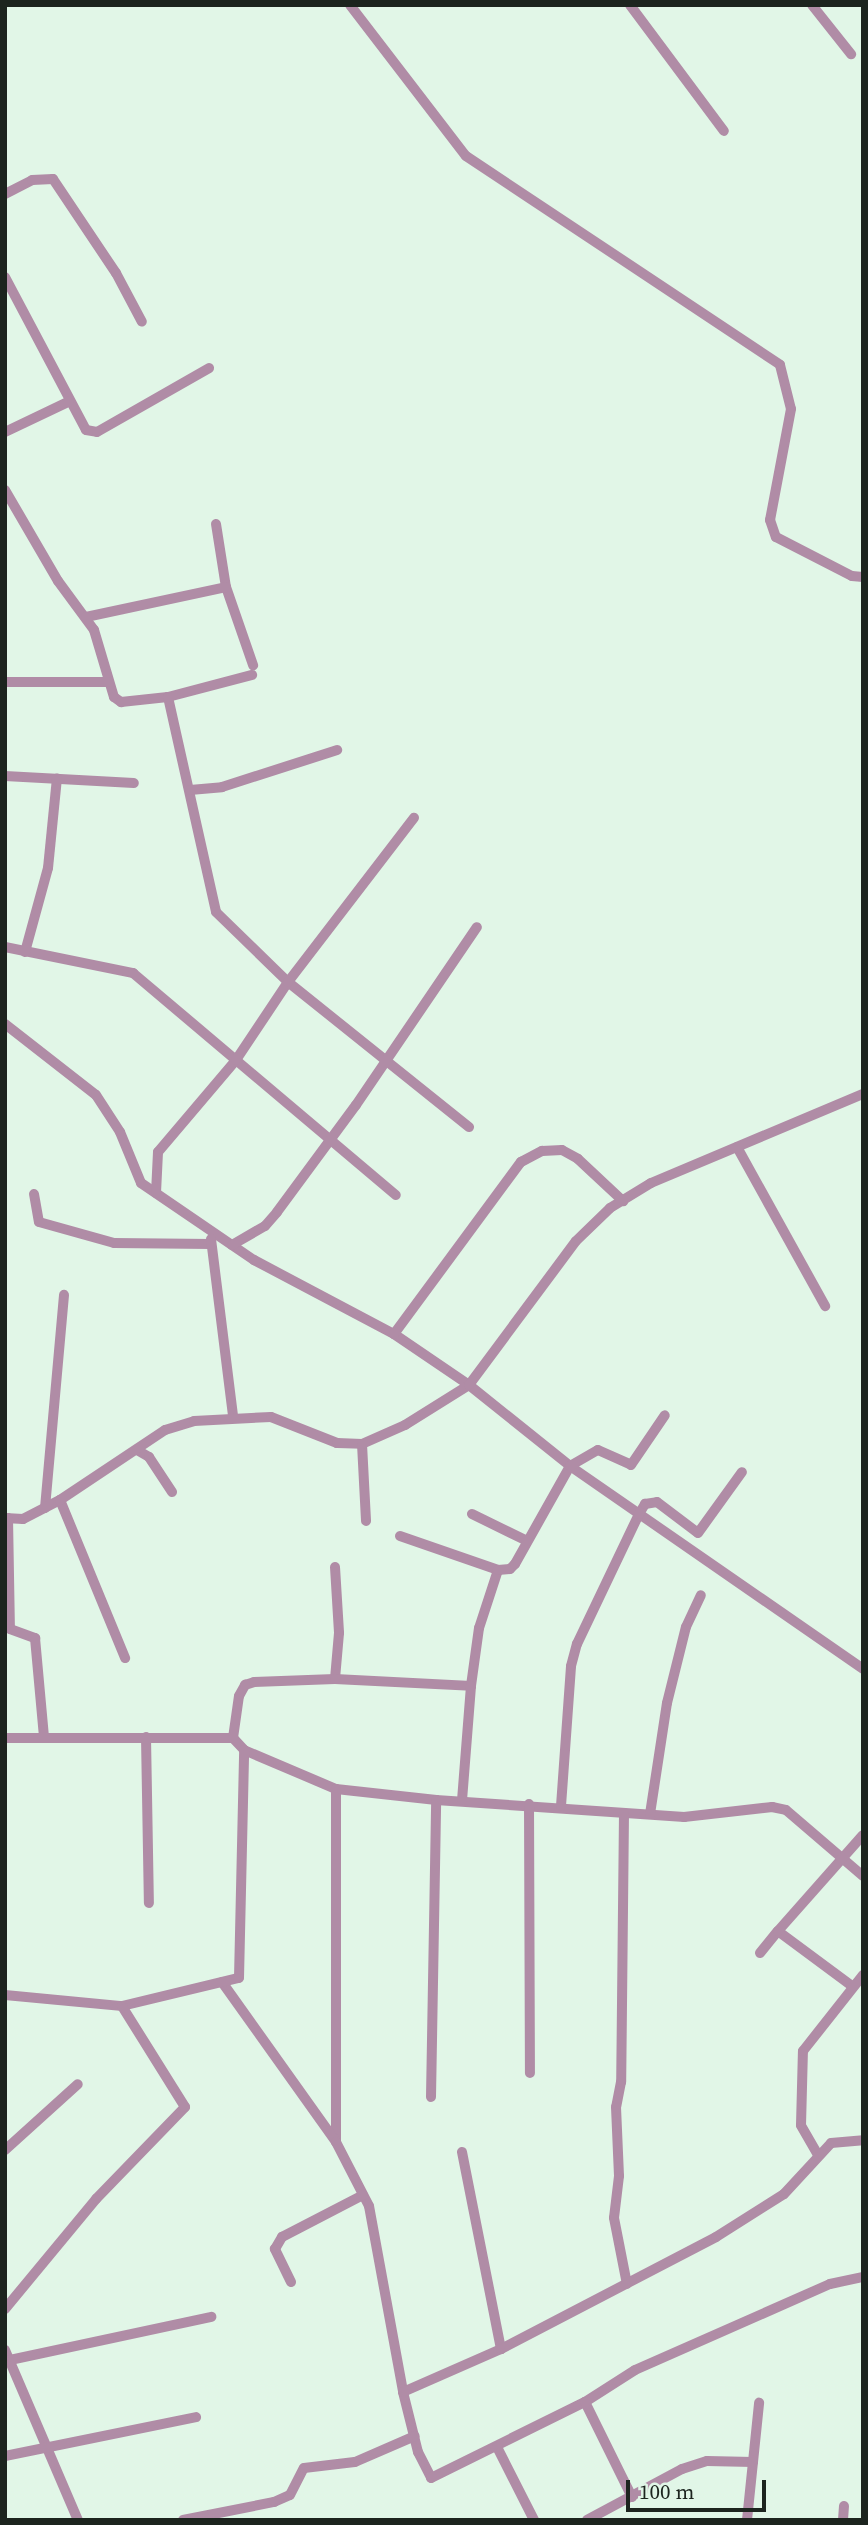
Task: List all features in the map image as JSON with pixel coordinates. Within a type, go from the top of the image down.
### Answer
[{"type":"street","points":[[350,5],[466,156],[780,365],[791,409],[771,520],[776,537],[852,576],[863,577]]},
{"type":"street","points":[[630,5],[724,131]]},
{"type":"street","points":[[812,5],[851,54]]},
{"type":"street","points":[[5,194],[32,180],[53,179],[116,273],[142,321]]},
{"type":"street","points":[[5,277],[68,402],[86,430],[97,432],[209,368]]},
{"type":"street","points":[[5,432],[68,402]]},
{"type":"street","points":[[6,493],[58,581],[86,617],[114,697],[121,702],[167,697],[253,670],[226,587],[216,524]]},
{"type":"street","points":[[86,617],[226,587]]},
{"type":"street","points":[[5,682],[108,682]]},
{"type":"street","points":[[167,697],[216,912],[288,982],[469,1127]]},
{"type":"street","points":[[190,790],[222,787],[337,750]]},
{"type":"street","points":[[5,776],[134,783]]},
{"type":"street","points":[[25,952],[48,868],[57,778]]},
{"type":"street","points":[[156,1193],[158,1152],[236,1060],[288,982],[414,818]]},
{"type":"street","points":[[232,1245],[265,1226],[387,1062],[477,927]]},
{"type":"street","points":[[5,947],[133,973],[396,1195]]},
{"type":"street","points":[[5,1024],[96,1095],[120,1132],[141,1183],[232,1245],[394,1334],[469,1385],[570,1466],[863,1670]]},
{"type":"street","points":[[44,1737],[35,1638],[10,1629],[7,1518],[23,1519],[60,1500],[165,1430],[233,1416],[271,1417],[337,1443],[362,1444],[405,1425],[469,1385],[576,1241],[623,1200],[651,1183],[863,1094]]},
{"type":"street","points":[[737,1147],[825,1306]]},
{"type":"street","points":[[394,1334],[521,1161],[542,1151],[562,1150],[623,1200]]},
{"type":"street","points":[[34,1194],[39,1222],[52,1226],[114,1243],[211,1244]]},
{"type":"street","points":[[210,1230],[233,1416]]},
{"type":"street","points":[[45,1508],[64,1294]]},
{"type":"street","points":[[400,1536],[498,1570],[510,1569],[570,1466],[598,1450],[631,1465],[665,1415]]},
{"type":"street","points":[[362,1444],[366,1521]]},
{"type":"street","points":[[136,1450],[149,1457],[172,1492]]},
{"type":"street","points":[[561,1806],[574,1655],[639,1514],[645,1504],[657,1502],[698,1533],[743,1472]]},
{"type":"street","points":[[60,1500],[125,1658]]},
{"type":"street","points":[[472,1514],[527,1541]]},
{"type":"street","points":[[335,1567],[339,1633],[335,1679]]},
{"type":"street","points":[[463,1800],[471,1686],[479,1628],[498,1570]]},
{"type":"street","points":[[650,1814],[667,1703],[686,1628],[701,1595]]},
{"type":"street","points":[[233,1738],[239,1696],[245,1685],[335,1679],[471,1686]]},
{"type":"street","points":[[146,1737],[149,1903]]},
{"type":"street","points":[[5,1738],[233,1738],[244,1750],[336,1789],[436,1800],[561,1806],[684,1817],[772,1807],[786,1810],[863,1876]]},
{"type":"street","points":[[5,1994],[122,2006],[239,1978],[242,1966],[244,1750]]},
{"type":"street","points":[[336,1789],[336,2142]]},
{"type":"street","points":[[431,2097],[436,1800]]},
{"type":"street","points":[[529,1804],[530,2073]]},
{"type":"street","points":[[624,1813],[621,2082],[616,2107],[619,2176],[614,2218],[627,2284]]},
{"type":"street","points":[[760,1953],[863,1835]]},
{"type":"street","points":[[778,1931],[852,1986]]},
{"type":"street","points":[[818,2155],[801,2126],[803,2051],[863,1975]]},
{"type":"street","points":[[222,1982],[336,2142],[363,2195],[403,2392],[415,2437],[432,2478],[585,2402],[635,2370],[830,2284],[863,2277]]},
{"type":"street","points":[[5,2309],[96,2199],[185,2107],[122,2006]]},
{"type":"street","points":[[5,2150],[78,2084]]},
{"type":"street","points":[[403,2392],[501,2349],[716,2237],[784,2194],[831,2143],[863,2140]]},
{"type":"street","points":[[462,2152],[501,2349]]},
{"type":"street","points":[[291,2282],[276,2245],[294,2227],[363,2195]]},
{"type":"street","points":[[78,2520],[8,2355],[211,2317]]},
{"type":"street","points":[[585,2402],[632,2497]]},
{"type":"street","points":[[747,2520],[759,2403]]},
{"type":"street","points":[[5,2456],[196,2417]]},
{"type":"street","points":[[183,2520],[274,2502],[289,2495],[304,2468],[355,2462],[415,2437]]},
{"type":"street","points":[[497,2447],[534,2520]]},
{"type":"street","points":[[587,2520],[707,2461],[753,2462]]},
{"type":"street","points":[[843,2520],[844,2506]]}]
